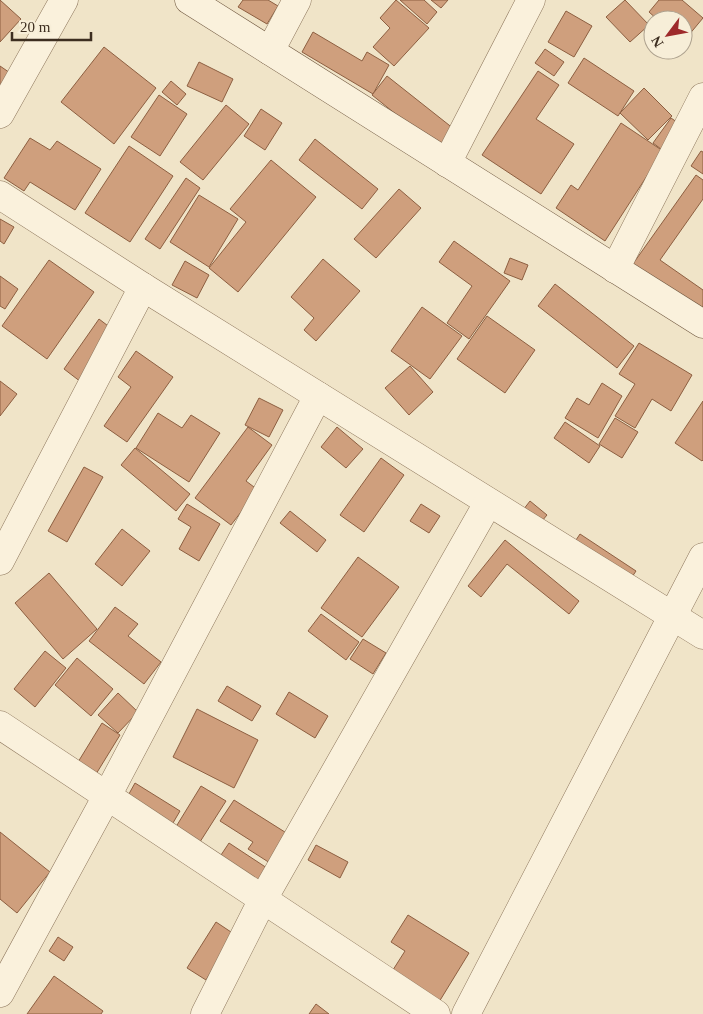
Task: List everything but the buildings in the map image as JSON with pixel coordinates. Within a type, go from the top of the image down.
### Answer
[{"type":"street","points":[[0,114],[64,0]]},
{"type":"street","points":[[188,0],[703,324]]},
{"type":"street","points":[[270,51],[297,0]]},
{"type":"street","points":[[447,163],[531,0]]},
{"type":"street","points":[[615,269],[703,97]]},
{"type":"street","points":[[0,195],[143,287],[703,636]]},
{"type":"street","points":[[0,561],[143,287]]},
{"type":"street","points":[[0,992],[107,796],[318,396]]},
{"type":"street","points":[[205,1014],[263,900],[488,503]]},
{"type":"street","points":[[466,1014],[703,556]]},
{"type":"street","points":[[0,725],[436,1014]]}]
